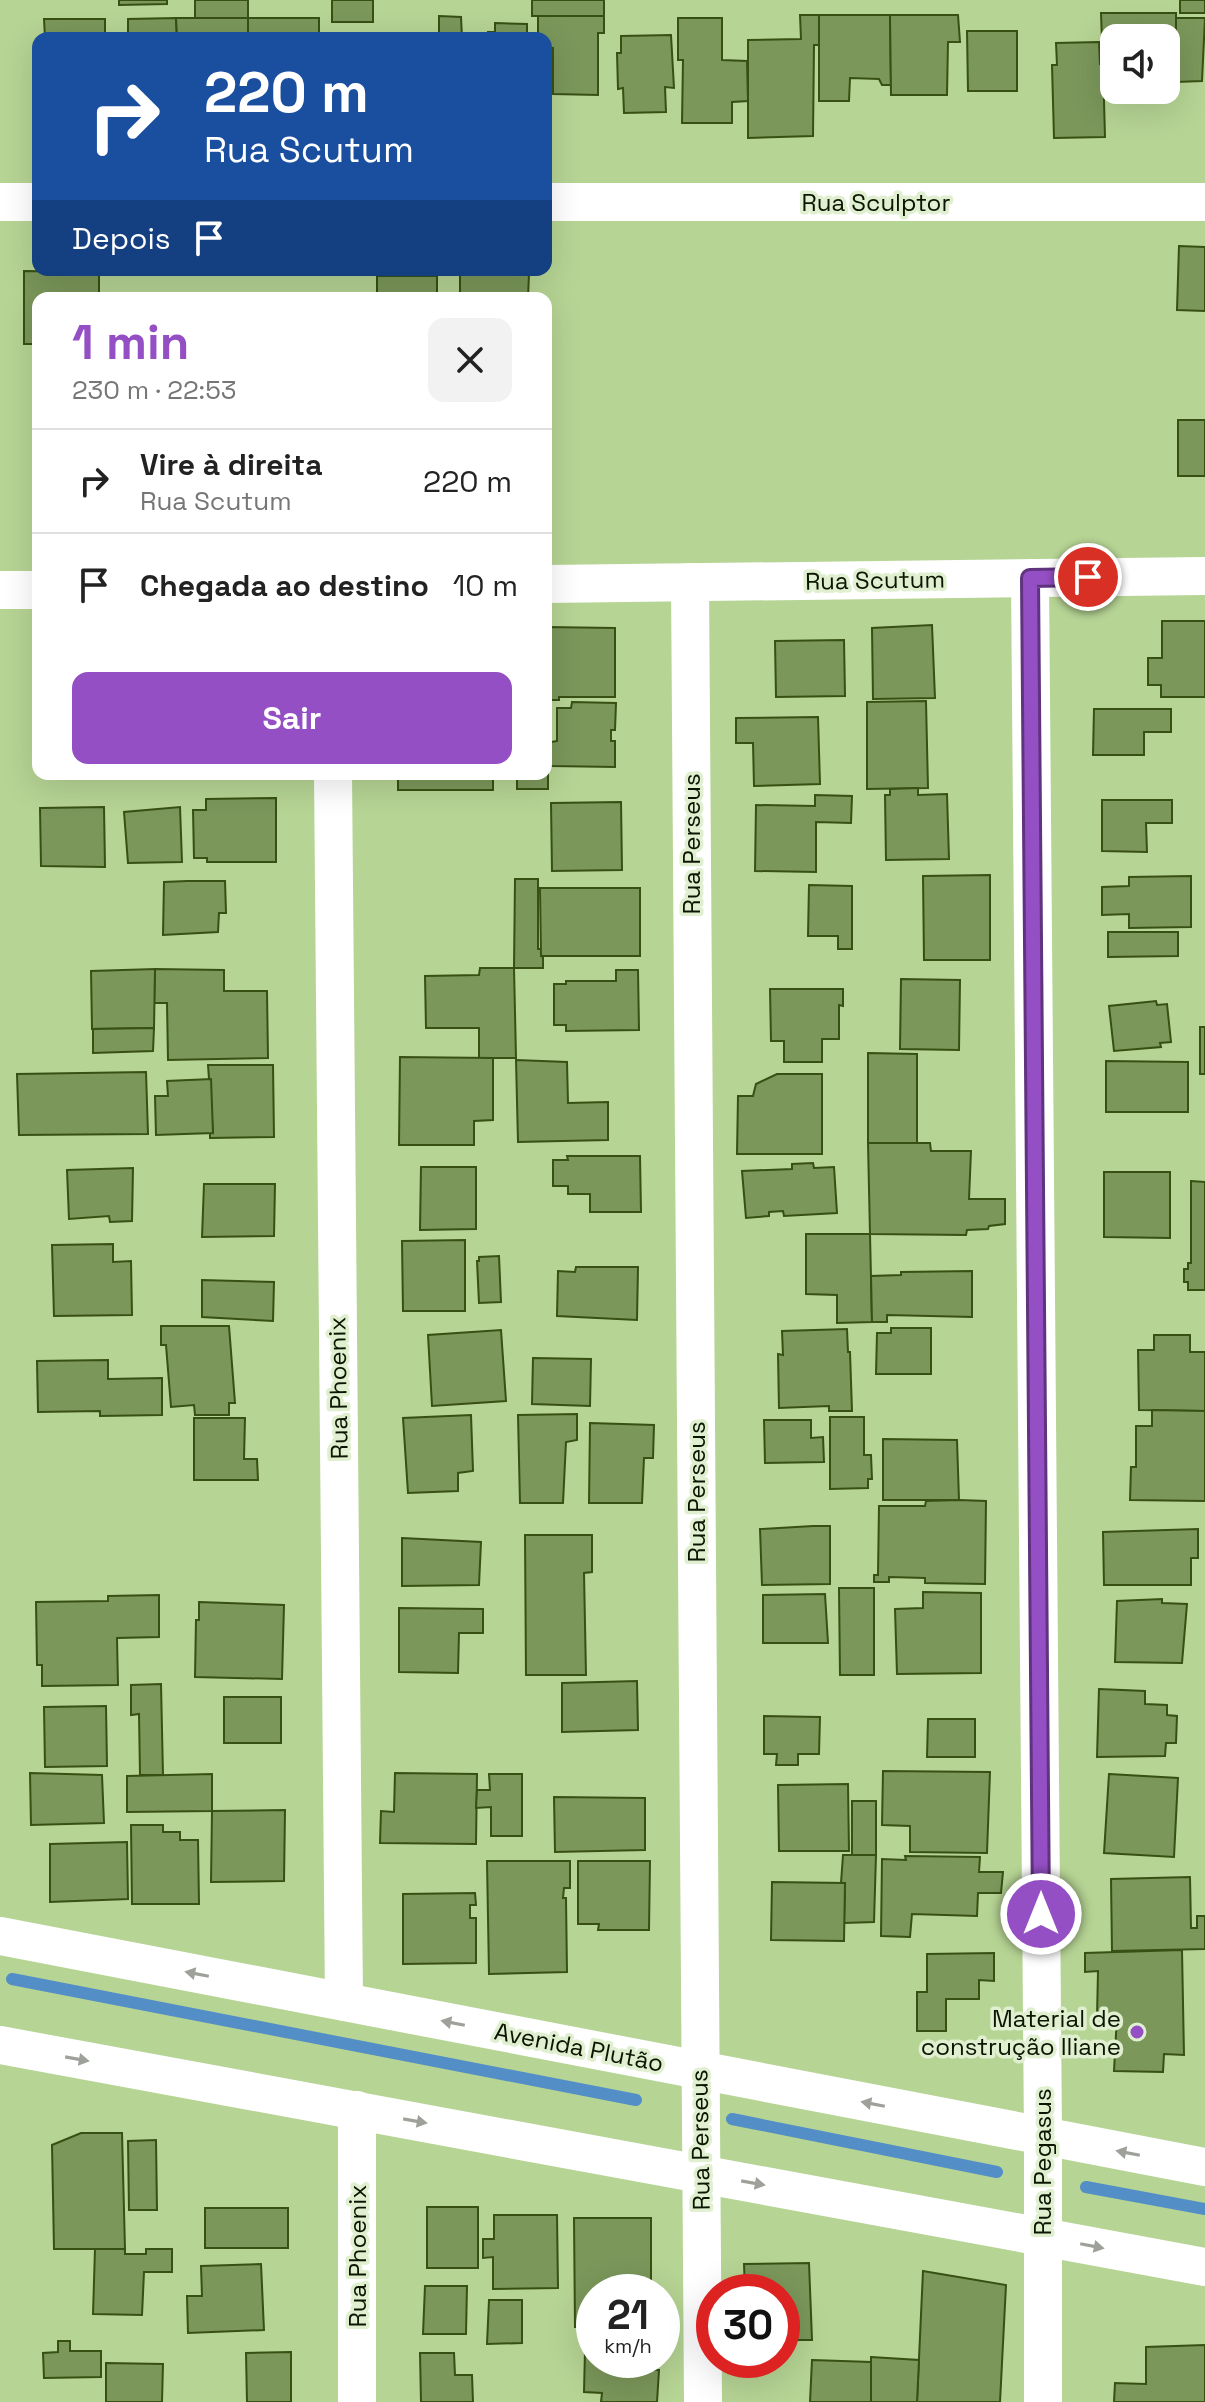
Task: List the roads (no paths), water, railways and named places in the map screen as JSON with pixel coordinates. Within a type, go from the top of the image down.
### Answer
[{"type":"street","points":[[0,202],[32,202]]},
{"type":"street","name":"Rua Sculptor","points":[[552,202],[1205,202]]},
{"type":"street","name":"Rua Scutum","points":[[552,584],[1205,576]]},
{"type":"street","name":"Rua Pegasus","points":[[1030,578],[1043,2402]]},
{"type":"street","name":"Rua Perseus","points":[[690,582],[703,2402]]},
{"type":"street","points":[[0,590],[32,590]]},
{"type":"street","name":"Rua Phoenix","points":[[333,780],[344,2002]]},
{"type":"street","name":"Avenida Plutão","points":[[0,1936],[1205,2167]]},
{"type":"street","points":[[0,2045],[1205,2267]]},
{"type":"street","name":"Rua Phoenix","points":[[357,2110],[357,2402]]},
{"type":"waterway","points":[[12,1979],[636,2100]]},
{"type":"waterway","points":[[732,2119],[997,2172]]},
{"type":"waterway","points":[[1086,2187],[1205,2209]]},
{"type":"place","name":"Material de construção Iliane","points":[[1137,2032]]}]
